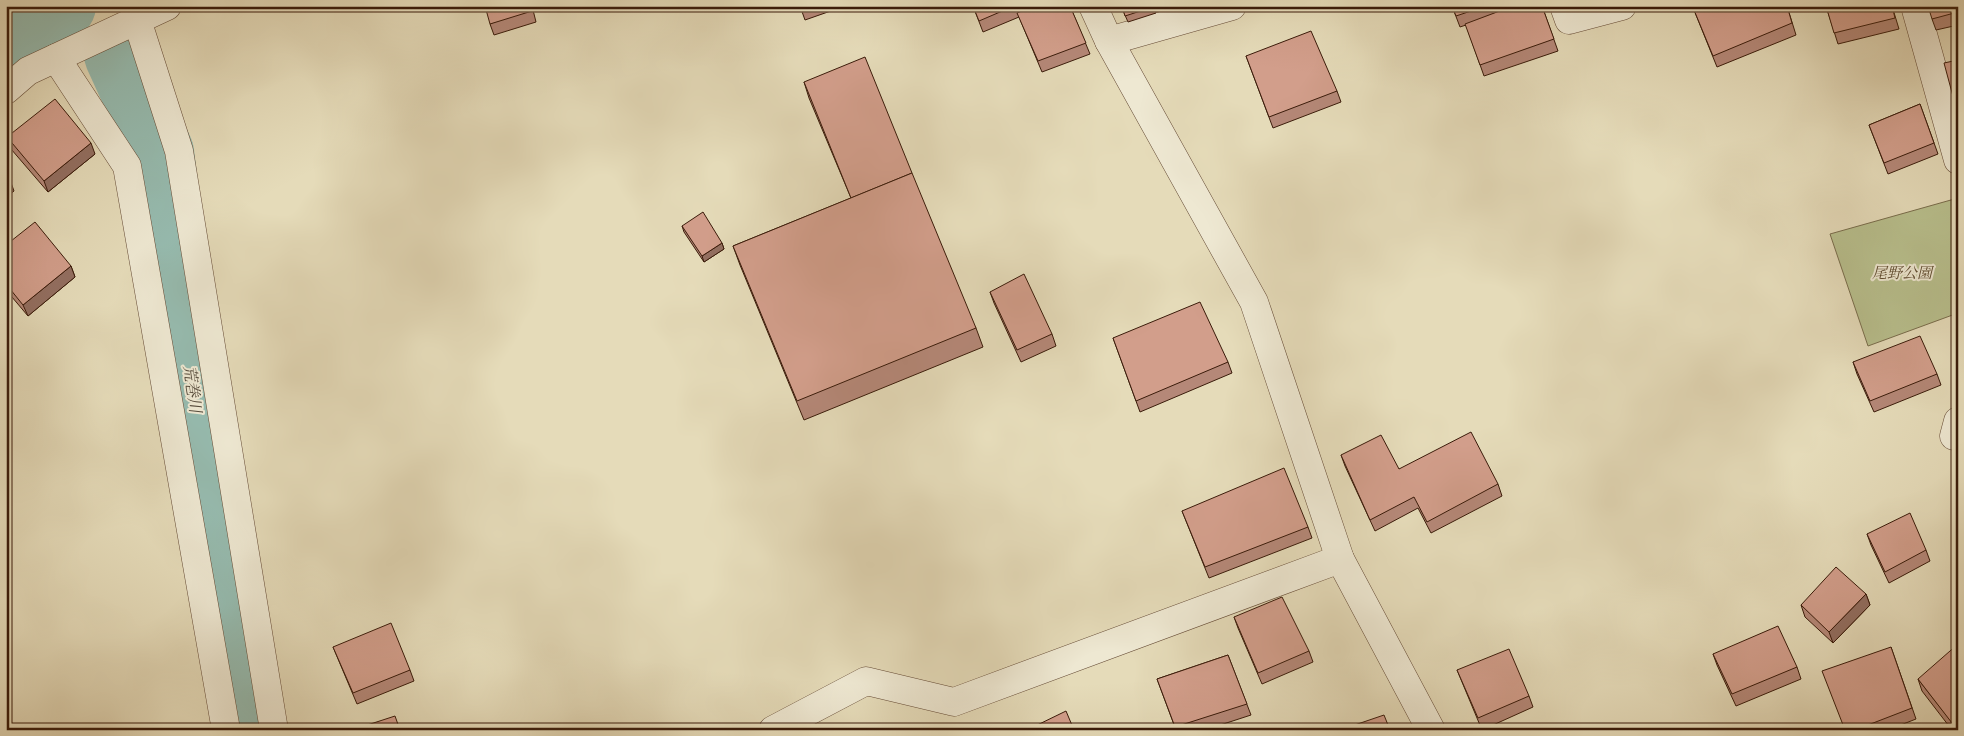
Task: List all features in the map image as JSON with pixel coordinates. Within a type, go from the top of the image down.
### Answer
[{"type":"street","points":[[6,90],[28,71],[168,6]]},
{"type":"street","points":[[1093,6],[1109,41],[1254,302],[1340,558],[1431,730]]},
{"type":"street","points":[[1109,41],[1232,6]]},
{"type":"street","points":[[1564,6],[1569,20],[1622,6]]},
{"type":"street","points":[[1915,6],[1958,160]]},
{"type":"street","points":[[137,20],[179,151],[274,730]]},
{"type":"street","points":[[56,58],[127,166],[226,730]]},
{"type":"street","points":[[773,730],[866,681],[954,702],[1340,558]]},
{"type":"green space","name":"尾野公園","points":[[1958,198],[1958,313],[1868,346],[1830,234]]},
{"type":"building","points":[[485,6],[531,6],[532,11],[490,24]]},
{"type":"building","points":[[973,6],[1014,6],[979,21]]},
{"type":"building","points":[[1034,6],[1070,6],[1086,43],[1038,61],[1017,13]]},
{"type":"building","points":[[1122,6],[1153,6],[1153,7],[1125,16]]},
{"type":"building","points":[[1452,6],[1486,6],[1456,16]]},
{"type":"building","points":[[1513,6],[1542,6],[1554,39],[1480,65],[1465,24]]},
{"type":"building","points":[[1704,6],[1787,6],[1792,23],[1713,56],[1694,10]]},
{"type":"building","points":[[1826,6],[1892,6],[1895,18],[1834,33]]},
{"type":"building","points":[[1928,6],[1958,6],[1958,12],[1932,19]]},
{"type":"building","points":[[1311,31],[1337,91],[1269,117],[1246,56]]},
{"type":"building","points":[[865,57],[912,173],[851,198],[804,82]]},
{"type":"building","points":[[1958,60],[1958,115],[1944,63]]},
{"type":"building","points":[[55,99],[91,143],[44,181],[7,137]]},
{"type":"building","points":[[1920,104],[1934,143],[1884,163],[1869,125]]},
{"type":"building","points":[[912,173],[976,328],[797,401],[733,246]]},
{"type":"building","points":[[6,175],[10,180],[6,183]]},
{"type":"building","points":[[703,212],[722,243],[702,256],[682,226]]},
{"type":"building","points":[[35,222],[71,266],[23,305],[6,284],[6,245]]},
{"type":"building","points":[[1024,274],[1052,334],[1017,350],[990,292]]},
{"type":"building","points":[[1200,302],[1228,362],[1136,401],[1113,338]]},
{"type":"building","points":[[1920,336],[1937,374],[1870,401],[1853,362]]},
{"type":"building","points":[[1471,432],[1498,484],[1427,522],[1414,497],[1370,520],[1341,455],[1381,435],[1399,469]]},
{"type":"building","points":[[1284,468],[1308,527],[1205,567],[1182,511]]},
{"type":"building","points":[[1910,513],[1926,550],[1885,572],[1867,534]]},
{"type":"building","points":[[1836,567],[1866,594],[1829,632],[1801,605]]},
{"type":"building","points":[[1282,597],[1309,651],[1258,673],[1234,617]]},
{"type":"building","points":[[391,623],[410,670],[353,693],[333,647]]},
{"type":"building","points":[[1778,626],[1797,667],[1732,694],[1713,654]]},
{"type":"building","points":[[1958,644],[1958,718],[1952,723],[1918,679]]},
{"type":"building","points":[[1891,647],[1912,708],[1855,730],[1845,730],[1822,671]]},
{"type":"building","points":[[1509,649],[1529,696],[1478,718],[1457,670]]},
{"type":"building","points":[[1228,655],[1247,704],[1175,727],[1157,679]]},
{"type":"building","points":[[1066,711],[1074,730],[1027,730]]},
{"type":"building","points":[[1384,715],[1390,730],[1340,730]]},
{"type":"building","points":[[395,716],[400,730],[352,730]]},
{"type":"waterway","points":[[43,6],[48,14]]},
{"type":"waterway","points":[[6,40],[63,6]]},
{"type":"waterway","name":"荒巻川","points":[[117,55],[161,152],[193,405],[252,730]]}]
